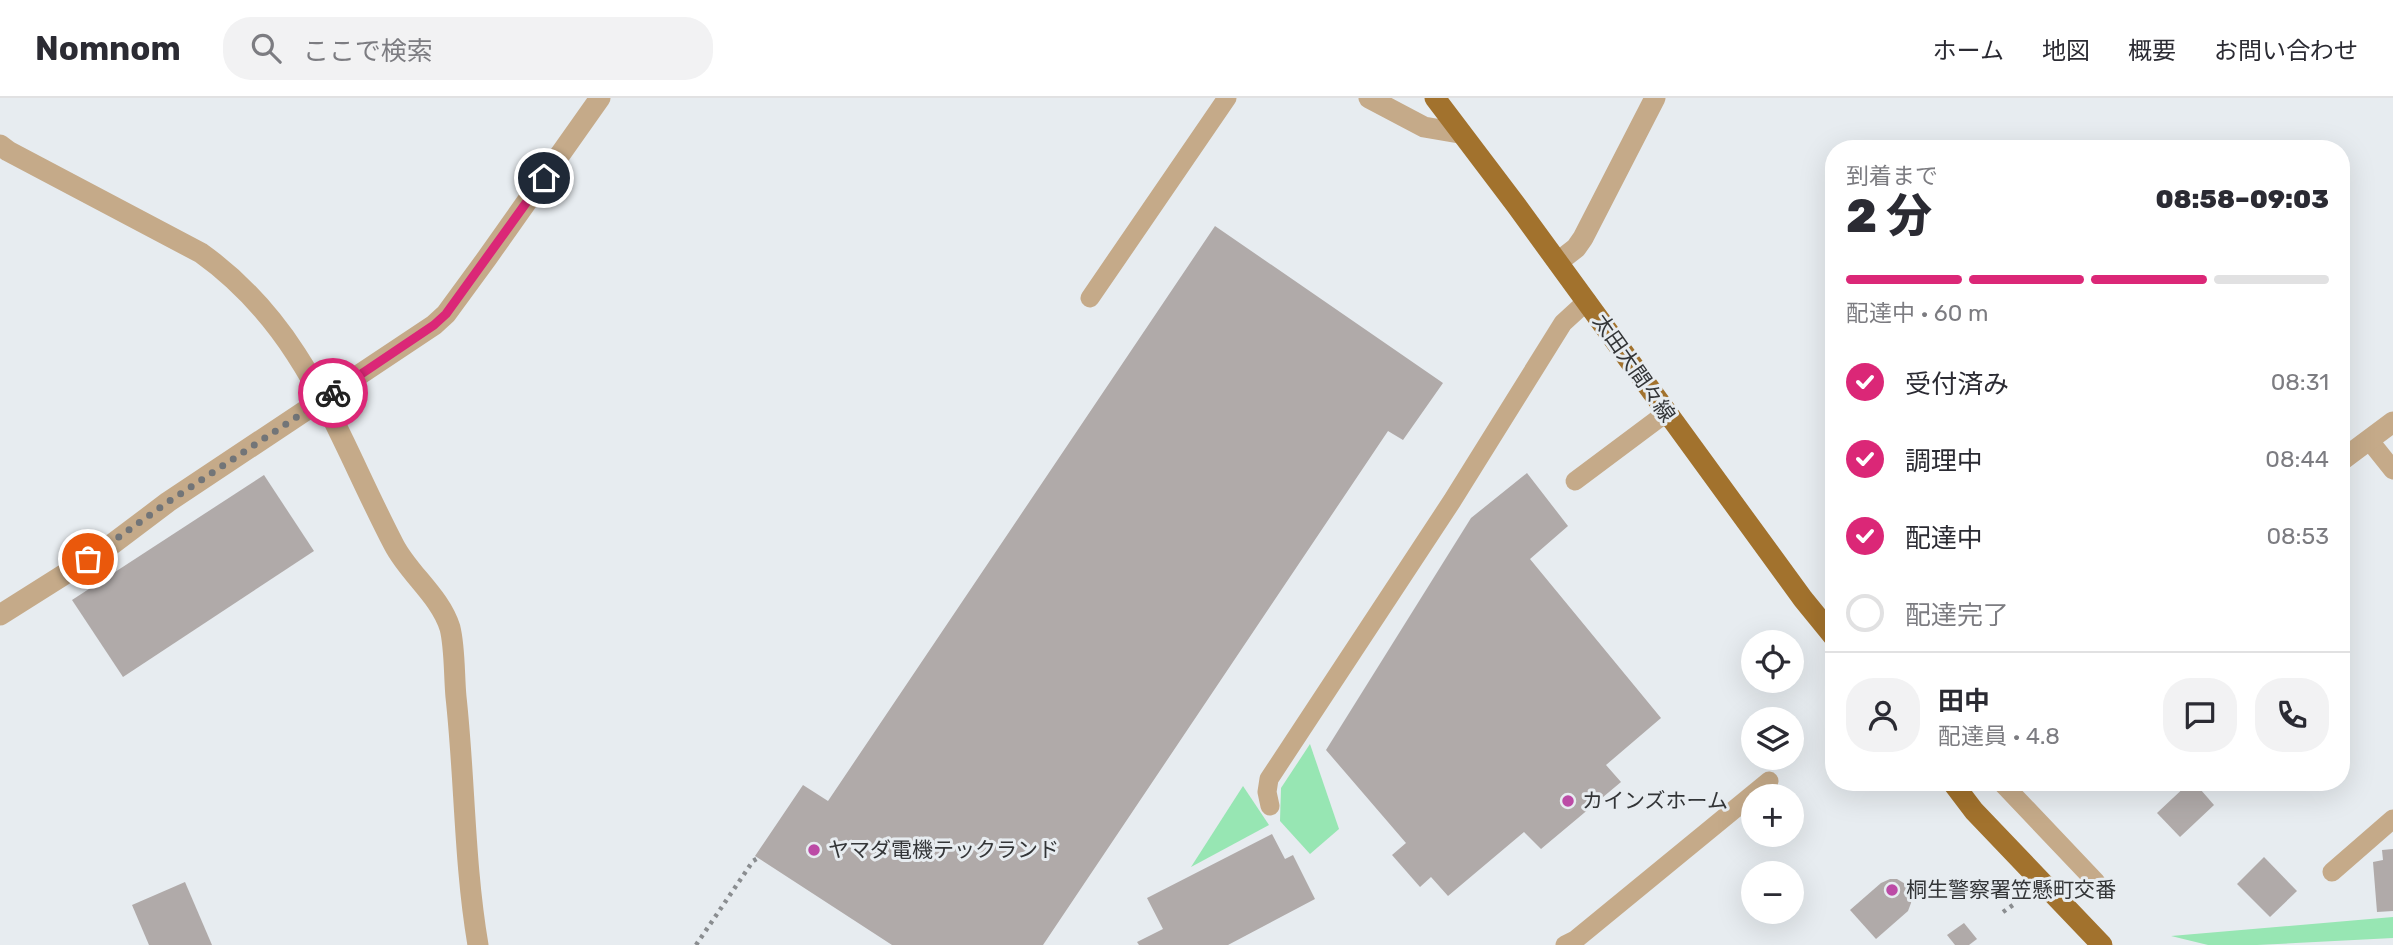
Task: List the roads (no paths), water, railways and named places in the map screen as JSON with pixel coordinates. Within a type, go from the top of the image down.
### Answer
[{"type":"main road","name":"太田大間々線","points":[[1435,98],[1825,627]]},
{"type":"main road","points":[[1959,791],[1974,811],[2102,945]]},
{"type":"street","points":[[0,615],[111,545],[168,502],[434,325],[446,314],[600,98]]},
{"type":"street","points":[[1369,98],[1424,127],[1460,133]]},
{"type":"street","points":[[1558,262],[1576,248],[1583,238],[1655,98]]},
{"type":"street","points":[[0,145],[201,253],[225,270],[267,313],[298,355],[324,399],[396,548],[433,598],[450,628],[472,908],[478,945]]},
{"type":"street","points":[[2350,454],[2393,422]]},
{"type":"lane","points":[[1090,298],[1227,98]]},
{"type":"lane","points":[[1270,806],[1267,792],[1269,779],[1452,501],[1563,323],[1587,301]]},
{"type":"lane","points":[[1575,481],[1666,413]]},
{"type":"lane","points":[[2368,440],[2393,470]]},
{"type":"lane","points":[[1565,945],[1575,940],[1769,780]]},
{"type":"lane","points":[[2010,791],[2096,882]]},
{"type":"lane","points":[[2332,872],[2393,818]]},
{"type":"place","name":"カインズホーム","points":[[1568,801]]},
{"type":"place","name":"ヤマダ電機テックランド","points":[[814,850]]},
{"type":"place","name":"桐生警察署笠懸町交番","points":[[1892,890]]}]
